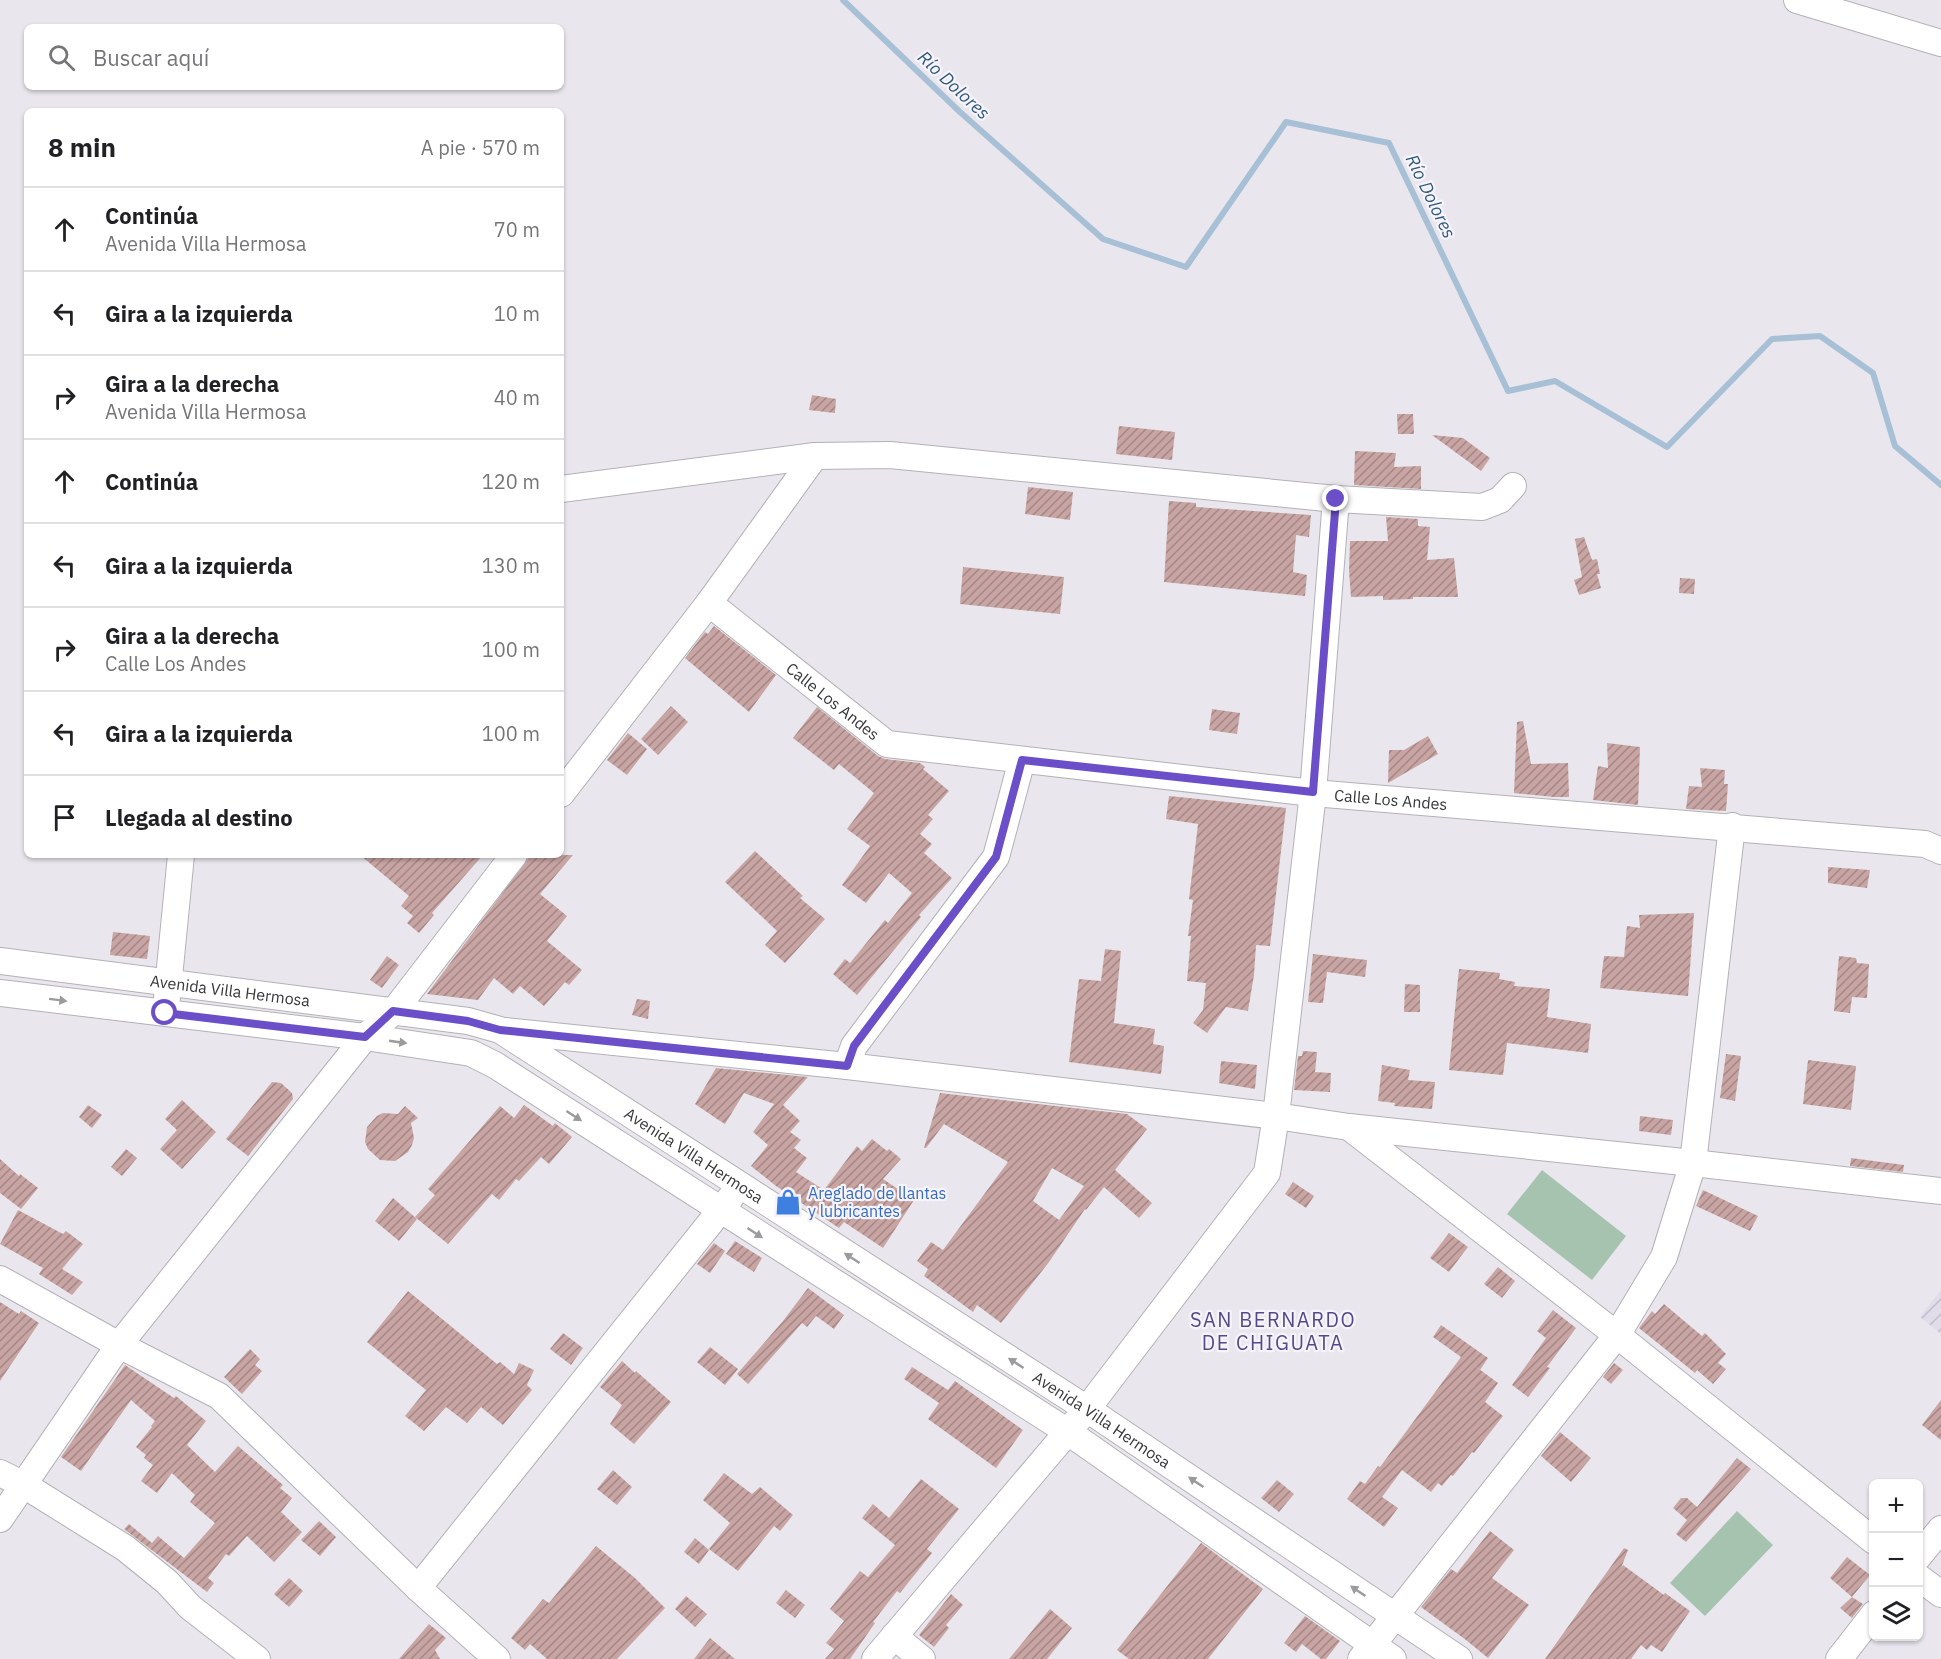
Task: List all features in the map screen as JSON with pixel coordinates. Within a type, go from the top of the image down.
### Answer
[{"type":"street","points":[[1797,0],[1941,43]]},
{"type":"street","points":[[564,489],[815,456],[890,455],[1336,499],[1482,507],[1500,500],[1513,486]]},
{"type":"street","points":[[564,790],[709,603],[815,456]]},
{"type":"street","points":[[875,1659],[1087,1409],[1267,1173],[1276,1116],[1313,792],[1336,499]]},
{"type":"street","name":"Calle Los Andes","points":[[709,603],[887,744],[1313,792],[1924,844],[1941,851]]},
{"type":"street","points":[[847,1066],[854,1046],[996,857],[1022,760]]},
{"type":"street","points":[[1375,1654],[1394,1615],[1617,1335],[1664,1257],[1693,1163],[1732,826]]},
{"type":"street","points":[[165,1013],[181,858]]},
{"type":"street","points":[[0,1519],[119,1345],[365,1037],[393,1011],[512,858]]},
{"type":"street","name":"Avenida Villa Hermosa","points":[[0,961],[468,1021],[500,1030],[1087,1409],[1459,1659]]},
{"type":"street","name":"Avenida Villa Hermosa","points":[[0,993],[365,1037],[471,1053],[495,1065],[1068,1432],[1375,1654]]},
{"type":"street","points":[[500,1030],[847,1066],[1276,1116],[1349,1127],[1941,1191]]},
{"type":"street","points":[[1349,1127],[1617,1335],[1869,1537]]},
{"type":"street","points":[[418,1588],[719,1209],[741,1186]]},
{"type":"street","points":[[0,1278],[119,1345],[219,1396],[418,1588],[497,1659]]},
{"type":"street","points":[[0,1473],[24,1485],[125,1548],[167,1582],[190,1607],[257,1659]]},
{"type":"street","points":[[1923,1551],[1941,1528]]},
{"type":"street","points":[[1923,1581],[1941,1594]]},
{"type":"street","points":[[1839,1659],[1869,1620]]},
{"type":"street","points":[[894,1636],[922,1659]]},
{"type":"shaded area","points":[[1941,1290],[1941,1334],[1920,1317]]},
{"type":"green space","points":[[1542,1170],[1626,1236],[1592,1280],[1507,1214]]},
{"type":"green space","points":[[1737,1511],[1773,1545],[1705,1616],[1670,1583]]},
{"type":"building","points":[[812,395],[836,399],[835,413],[809,410]]},
{"type":"building","points":[[1397,414],[1413,414],[1414,434],[1398,434]]},
{"type":"building","points":[[1119,426],[1175,432],[1172,460],[1116,454]]},
{"type":"building","points":[[1432,435],[1463,438],[1490,458],[1481,471]]},
{"type":"building","points":[[1355,451],[1396,453],[1394,467],[1421,466],[1421,489],[1354,485]]},
{"type":"building","points":[[1028,487],[1073,492],[1070,520],[1025,514]]},
{"type":"building","points":[[1169,501],[1196,503],[1196,507],[1311,515],[1309,537],[1296,535],[1293,572],[1307,575],[1305,596],[1164,582]]},
{"type":"building","points":[[1386,517],[1418,519],[1418,526],[1430,527],[1427,560],[1454,558],[1458,597],[1383,600],[1383,596],[1351,597],[1350,541],[1388,541]]},
{"type":"building","points":[[1584,537],[1592,560],[1597,559],[1600,574],[1597,574],[1601,588],[1579,595],[1574,580],[1582,577],[1575,539]]},
{"type":"building","points":[[963,567],[1064,577],[1060,614],[960,604]]},
{"type":"building","points":[[1680,578],[1695,579],[1694,594],[1679,593]]},
{"type":"building","points":[[714,626],[776,675],[749,712],[685,658],[705,632],[708,634]]},
{"type":"building","points":[[671,706],[688,722],[658,755],[641,739]]},
{"type":"building","points":[[817,707],[878,756],[885,759],[920,763],[925,767],[923,769],[949,791],[928,815],[933,819],[920,834],[932,844],[924,853],[952,878],[919,915],[921,917],[857,995],[833,974],[845,959],[850,963],[885,920],[888,923],[912,893],[889,873],[866,903],[842,885],[870,846],[847,829],[874,793],[839,764],[834,770],[793,738]]},
{"type":"building","points":[[1212,709],[1240,713],[1237,734],[1209,730]]},
{"type":"building","points":[[1523,721],[1531,764],[1568,763],[1569,797],[1514,793],[1517,722]]},
{"type":"building","points":[[628,733],[647,749],[627,775],[607,760]]},
{"type":"building","points":[[1428,736],[1438,754],[1388,783],[1389,750],[1404,750]]},
{"type":"building","points":[[1607,743],[1640,747],[1638,805],[1593,800],[1598,766],[1608,768]]},
{"type":"building","points":[[1700,768],[1725,770],[1724,784],[1728,784],[1726,811],[1686,809],[1689,786],[1702,787]]},
{"type":"building","points":[[1169,796],[1286,808],[1270,946],[1256,945],[1248,1011],[1226,1007],[1207,1033],[1193,1023],[1203,1010],[1206,983],[1187,981],[1191,936],[1188,936],[1193,900],[1189,899],[1198,824],[1166,819]]},
{"type":"building","points":[[755,851],[803,896],[800,898],[825,919],[785,963],[765,945],[777,931],[725,882]]},
{"type":"building","points":[[564,855],[573,855],[540,894],[567,916],[547,941],[582,970],[569,985],[565,982],[544,1006],[520,986],[513,994],[494,978],[478,1000],[427,994],[529,858],[564,858]]},
{"type":"building","points":[[364,858],[480,858],[432,913],[434,915],[419,933],[407,923],[413,916],[401,906],[409,896]]},
{"type":"building","points":[[1828,867],[1870,870],[1867,888],[1828,883]]},
{"type":"building","points":[[1694,913],[1688,996],[1600,988],[1604,956],[1624,957],[1627,926],[1640,928],[1639,915]]},
{"type":"building","points":[[113,932],[150,936],[147,959],[110,955]]},
{"type":"building","points":[[1105,949],[1121,951],[1114,1023],[1155,1029],[1153,1044],[1164,1046],[1161,1074],[1069,1062],[1079,979],[1101,981]]},
{"type":"building","points":[[1313,954],[1367,960],[1365,977],[1327,972],[1323,1003],[1308,1002]]},
{"type":"building","points":[[387,956],[399,965],[382,988],[370,980]]},
{"type":"building","points":[[1839,956],[1856,958],[1857,963],[1869,964],[1867,998],[1852,997],[1850,1013],[1834,1011]]},
{"type":"building","points":[[1459,969],[1500,973],[1499,979],[1515,982],[1514,986],[1550,989],[1547,1017],[1591,1024],[1588,1053],[1507,1043],[1503,1075],[1449,1070]]},
{"type":"building","points":[[1405,984],[1420,985],[1420,1012],[1404,1012]]},
{"type":"building","points":[[637,999],[650,1001],[648,1019],[632,1015]]},
{"type":"building","points":[[1303,1051],[1317,1052],[1315,1072],[1331,1073],[1330,1092],[1294,1090],[1298,1056],[1302,1056]]},
{"type":"building","points":[[1726,1054],[1741,1056],[1735,1101],[1720,1098]]},
{"type":"building","points":[[1808,1060],[1856,1066],[1851,1110],[1803,1104]]},
{"type":"building","points":[[1221,1061],[1257,1065],[1255,1089],[1219,1083]]},
{"type":"building","points":[[1382,1065],[1410,1070],[1408,1080],[1435,1082],[1432,1109],[1394,1106],[1395,1103],[1378,1101]]},
{"type":"building","points":[[716,1068],[808,1077],[783,1105],[800,1121],[790,1132],[801,1140],[794,1148],[807,1158],[796,1172],[824,1190],[857,1146],[862,1151],[872,1139],[901,1159],[883,1179],[914,1200],[883,1248],[844,1222],[839,1228],[776,1186],[751,1166],[768,1145],[753,1132],[774,1104],[744,1093],[725,1124],[695,1104]]},
{"type":"building","points":[[272,1082],[281,1083],[292,1093],[293,1099],[248,1156],[226,1139]]},
{"type":"building","points":[[940,1093],[1127,1114],[1147,1129],[1115,1170],[1152,1203],[1139,1218],[1104,1187],[1085,1209],[1049,1262],[1001,1323],[977,1305],[973,1312],[924,1276],[928,1269],[917,1261],[931,1242],[943,1250],[1008,1162],[944,1124],[924,1148]],"holes":[[[1052,1168],[1084,1186],[1059,1220],[1033,1201]]]},
{"type":"building","points":[[182,1100],[216,1132],[182,1169],[160,1149],[177,1130],[165,1119]]},
{"type":"building","points":[[88,1105],[102,1115],[92,1128],[79,1117]]},
{"type":"building","points":[[524,1105],[553,1126],[555,1123],[572,1137],[549,1164],[541,1157],[519,1181],[516,1179],[499,1200],[492,1194],[448,1244],[415,1217],[435,1195],[428,1189],[500,1106],[514,1118]]},
{"type":"building","points":[[405,1106],[418,1118],[411,1123],[414,1138],[412,1145],[408,1152],[395,1161],[380,1160],[368,1149],[365,1142],[367,1127],[377,1116],[383,1113],[398,1114]]},
{"type":"building","points":[[1640,1116],[1673,1120],[1671,1135],[1639,1131]]},
{"type":"building","points":[[126,1149],[137,1158],[122,1176],[111,1167]]},
{"type":"building","points":[[1851,1158],[1904,1165],[1903,1172],[1850,1166]]},
{"type":"building","points":[[0,1159],[19,1176],[20,1174],[38,1188],[21,1209],[0,1193]]},
{"type":"building","points":[[1293,1182],[1314,1196],[1306,1208],[1285,1194]]},
{"type":"building","points":[[1703,1190],[1758,1216],[1750,1231],[1696,1206]]},
{"type":"building","points":[[393,1198],[417,1219],[399,1241],[375,1221]]},
{"type":"building","points":[[18,1210],[63,1234],[66,1231],[83,1244],[62,1269],[83,1282],[72,1295],[39,1274],[43,1268],[0,1244]]},
{"type":"building","points":[[1449,1233],[1468,1247],[1449,1272],[1430,1258]]},
{"type":"building","points":[[735,1241],[762,1258],[754,1272],[726,1254]]},
{"type":"building","points":[[714,1243],[725,1251],[710,1273],[697,1264]]},
{"type":"building","points":[[1498,1267],[1515,1281],[1502,1298],[1484,1284]]},
{"type":"building","points":[[808,1288],[844,1315],[834,1329],[816,1316],[807,1327],[802,1323],[748,1384],[737,1374]]},
{"type":"building","points":[[408,1291],[497,1364],[500,1362],[514,1374],[519,1363],[534,1370],[527,1385],[532,1390],[503,1425],[481,1407],[467,1423],[446,1407],[424,1431],[405,1416],[426,1390],[367,1342]]},
{"type":"building","points":[[0,1302],[19,1314],[21,1311],[39,1323],[0,1381]]},
{"type":"building","points":[[1664,1304],[1702,1336],[1705,1333],[1726,1354],[1718,1363],[1726,1369],[1713,1384],[1697,1370],[1695,1373],[1639,1328],[1652,1311],[1655,1314]]},
{"type":"building","points":[[1553,1310],[1576,1328],[1528,1397],[1512,1385],[1546,1338],[1537,1331]]},
{"type":"building","points":[[1441,1325],[1488,1358],[1480,1370],[1498,1383],[1485,1402],[1503,1416],[1453,1476],[1451,1475],[1442,1486],[1438,1483],[1431,1492],[1402,1470],[1382,1497],[1398,1508],[1384,1527],[1347,1499],[1360,1481],[1365,1484],[1378,1466],[1380,1467],[1461,1357],[1433,1337]]},
{"type":"building","points":[[563,1333],[583,1348],[571,1365],[550,1349]]},
{"type":"building","points":[[710,1347],[738,1369],[725,1385],[697,1362]]},
{"type":"building","points":[[250,1349],[260,1359],[255,1365],[262,1371],[242,1394],[224,1377]]},
{"type":"building","points":[[622,1361],[671,1402],[634,1444],[610,1424],[622,1405],[600,1387]]},
{"type":"building","points":[[1614,1363],[1623,1370],[1611,1384],[1603,1377]]},
{"type":"building","points":[[125,1365],[174,1398],[176,1396],[206,1421],[187,1445],[215,1472],[238,1446],[283,1485],[280,1488],[292,1498],[281,1512],[302,1532],[274,1562],[247,1536],[229,1556],[226,1554],[208,1578],[214,1583],[207,1592],[124,1529],[129,1524],[152,1543],[158,1536],[184,1558],[215,1523],[190,1502],[195,1495],[172,1473],[157,1493],[141,1481],[153,1465],[136,1447],[155,1421],[131,1400],[81,1471],[61,1457]]},
{"type":"building","points":[[912,1367],[948,1390],[955,1381],[1023,1430],[996,1468],[928,1419],[939,1403],[904,1379]]},
{"type":"building","points":[[1941,1400],[1941,1440],[1922,1425]]},
{"type":"building","points":[[1560,1432],[1591,1458],[1571,1482],[1541,1456]]},
{"type":"building","points":[[1737,1458],[1751,1469],[1686,1542],[1676,1534],[1687,1520],[1673,1508],[1681,1498],[1687,1498],[1697,1507]]},
{"type":"building","points":[[613,1470],[632,1487],[617,1505],[597,1489]]},
{"type":"building","points":[[724,1473],[752,1494],[760,1487],[793,1515],[780,1531],[774,1526],[738,1571],[709,1549],[730,1523],[703,1500]]},
{"type":"building","points":[[921,1479],[959,1509],[927,1549],[932,1553],[900,1593],[897,1591],[873,1622],[875,1623],[850,1659],[825,1659],[834,1649],[826,1643],[844,1621],[830,1609],[860,1571],[868,1577],[895,1545],[862,1518],[873,1504],[889,1518]]},
{"type":"building","points":[[1277,1480],[1294,1494],[1279,1512],[1261,1498]]},
{"type":"building","points":[[319,1521],[336,1537],[320,1556],[301,1540]]},
{"type":"building","points":[[1490,1531],[1514,1550],[1492,1578],[1529,1605],[1488,1658],[1421,1607],[1451,1569],[1457,1573]]},
{"type":"building","points":[[695,1538],[709,1550],[699,1564],[684,1552]]},
{"type":"building","points":[[1201,1543],[1263,1589],[1208,1659],[1129,1659],[1117,1650]]},
{"type":"building","points":[[596,1546],[635,1578],[665,1608],[617,1659],[547,1659],[530,1644],[525,1650],[511,1638],[543,1599],[549,1603]]},
{"type":"building","points":[[1624,1548],[1628,1550],[1621,1568],[1623,1565],[1690,1611],[1662,1652],[1651,1645],[1647,1650],[1641,1645],[1631,1659],[1545,1659]]},
{"type":"building","points":[[1847,1557],[1869,1574],[1852,1597],[1830,1578]]},
{"type":"building","points":[[289,1578],[303,1591],[289,1607],[274,1594]]},
{"type":"building","points":[[786,1590],[805,1605],[795,1618],[776,1603]]},
{"type":"building","points":[[951,1594],[963,1605],[946,1625],[949,1628],[934,1647],[919,1635]]},
{"type":"building","points":[[686,1596],[707,1614],[695,1627],[675,1609]]},
{"type":"building","points":[[1852,1597],[1863,1604],[1852,1618],[1840,1608]]},
{"type":"building","points":[[1050,1609],[1072,1628],[1047,1659],[1009,1659]]},
{"type":"building","points":[[1305,1616],[1340,1641],[1326,1659],[1321,1659],[1302,1644],[1296,1652],[1284,1643]]},
{"type":"building","points":[[429,1624],[446,1638],[435,1650],[440,1659],[399,1659]]},
{"type":"building","points":[[710,1638],[735,1659],[694,1659]]},
{"type":"waterway","name":"Río Dolores","points":[[843,0],[960,112],[1103,239],[1186,267],[1286,122],[1389,143],[1508,391],[1555,381],[1667,447],[1772,339],[1820,336],[1873,373],[1895,446],[1941,485]]},
{"type":"place","name":"Areglado de llantas y lubricantes","points":[[788,1202]]},
{"type":"district","name":"SAN BERNARDO DE CHIGUATA","points":[[1273,1330]]},
{"type":"route","points":[[165,1013],[365,1037],[393,1011],[468,1021],[500,1030],[847,1066],[854,1046],[996,857],[1022,760],[1313,792],[1336,499]]}]
